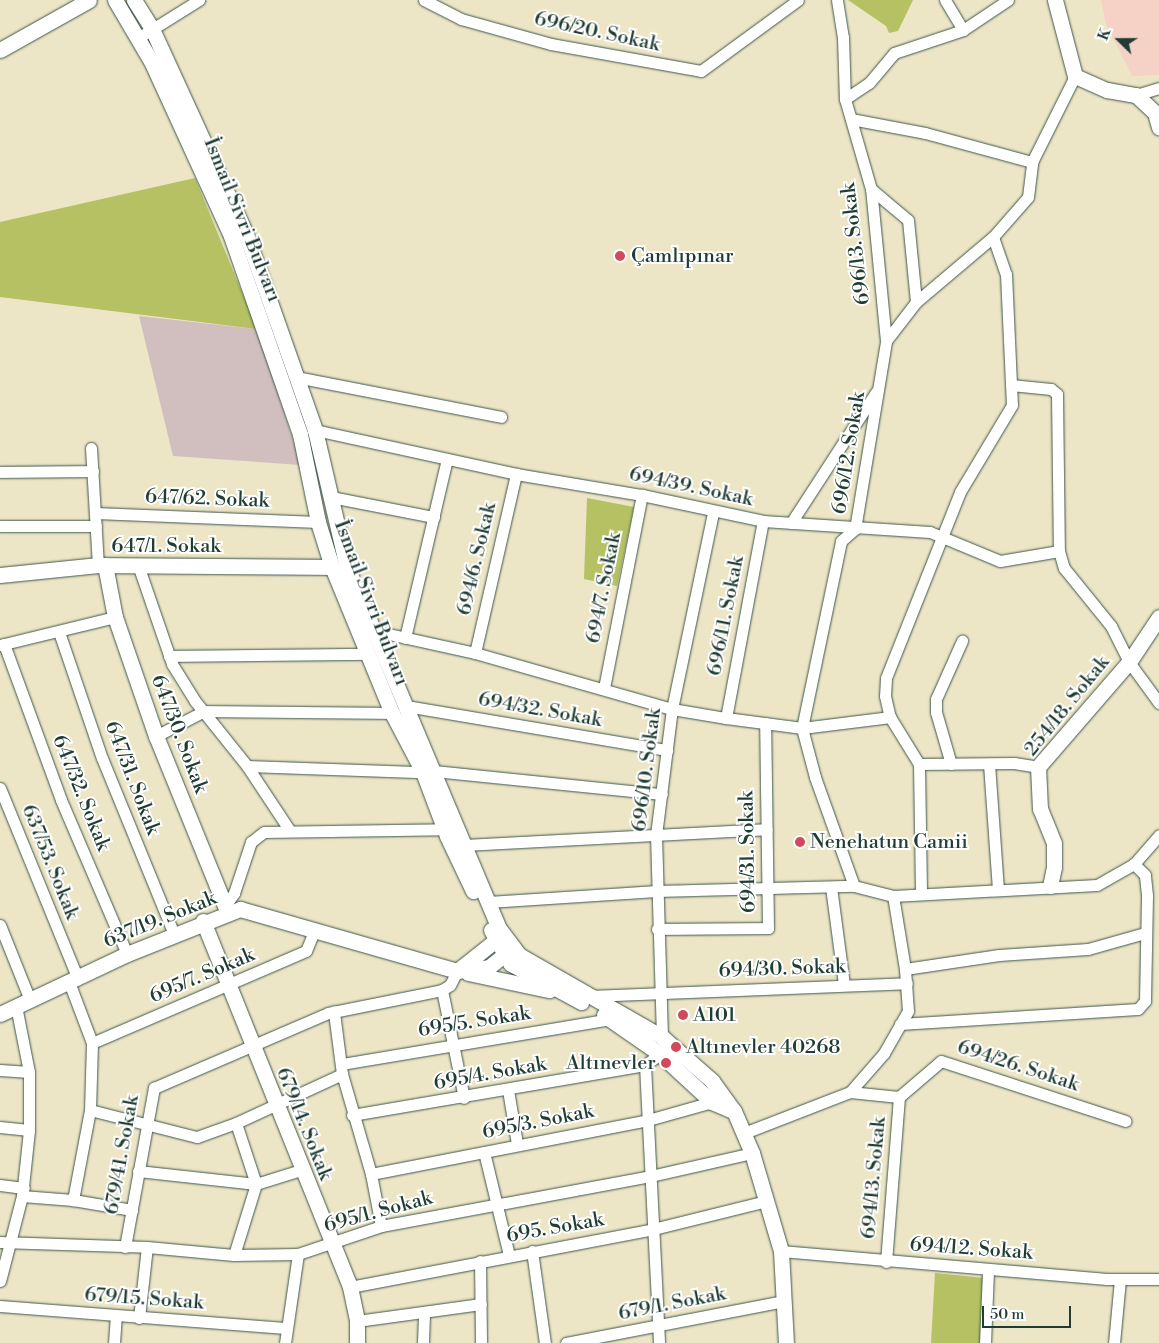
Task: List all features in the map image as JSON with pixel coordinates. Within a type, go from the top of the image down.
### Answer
[{"type":"main road","points":[[0,50],[89,0]]},
{"type":"main road","name":"İsmail Sivri Bulvarı","points":[[115,0],[138,38],[231,236],[289,380],[315,430],[347,567],[406,706],[445,829],[511,964],[611,1019],[660,1054],[712,1102],[734,1111]]},
{"type":"main road","name":"İsmail Sivri Bulvarı","points":[[134,0],[152,29],[246,234],[289,380],[318,522],[332,567],[392,713],[428,772],[464,845],[488,902],[503,946],[662,1037],[712,1081],[734,1111],[752,1153],[781,1252],[786,1343]]},
{"type":"main road","points":[[1055,0],[1074,76],[1107,90],[1136,95],[1158,118]]},
{"type":"main road","name":"647/1. Sokak","points":[[0,575],[101,565],[332,567]]},
{"type":"main road","name":"647/30. Sokak","points":[[101,565],[115,617],[156,736],[226,910]]},
{"type":"main road","name":"254/18. Sokak","points":[[1050,886],[1054,867],[1054,843],[1040,810],[1038,767],[1129,662],[1159,617]]},
{"type":"main road","name":"637/19. Sokak","points":[[0,1014],[127,954],[176,937],[226,910],[240,909],[457,971],[489,967],[503,946]]},
{"type":"main road","name":"679/14. Sokak","points":[[203,921],[230,986],[274,1104],[330,1243],[350,1287],[357,1321],[357,1343]]},
{"type":"main road","points":[[457,971],[564,993]]},
{"type":"street","points":[[138,38],[199,0]]},
{"type":"street","name":"696/20. Sokak","points":[[424,0],[461,18],[551,44],[700,71],[798,0]]},
{"type":"street","name":"696/13. Sokak","points":[[837,0],[843,37],[845,98],[872,188],[886,341]]},
{"type":"street","points":[[944,0],[963,30]]},
{"type":"street","points":[[845,98],[870,83],[894,53],[963,30],[1008,0]]},
{"type":"street","name":"696/12. Sokak","points":[[854,886],[815,777],[802,728],[841,541],[855,529],[886,341],[916,302],[992,237],[1028,197],[1032,162],[1074,76]]},
{"type":"street","points":[[1136,95],[1159,88]]},
{"type":"street","points":[[851,119],[925,133],[1032,162]]},
{"type":"street","points":[[872,188],[908,220],[916,302]]},
{"type":"street","points":[[921,894],[919,764],[890,717],[886,678],[960,492],[1012,405],[1006,274],[992,237]]},
{"type":"street","points":[[289,380],[501,417]]},
{"type":"street","points":[[1011,385],[1051,389],[1057,394],[1059,551],[1064,568],[1111,626],[1129,662],[1159,703]]},
{"type":"street","points":[[791,523],[878,388]]},
{"type":"street","name":"694/39. Sokak","points":[[315,430],[516,474],[642,494],[713,512],[763,521],[855,529],[930,532],[1000,561],[1059,551]]},
{"type":"street","points":[[91,448],[96,526],[101,565]]},
{"type":"street","points":[[405,638],[447,459]]},
{"type":"street","points":[[0,472],[93,470]]},
{"type":"street","name":"694/6. Sokak","points":[[475,653],[516,474]]},
{"type":"street","name":"694/7. Sokak","points":[[604,688],[642,494]]},
{"type":"street","points":[[331,497],[434,517]]},
{"type":"street","name":"696/10. Sokak","points":[[662,1037],[657,929],[656,835],[672,709],[713,512]]},
{"type":"street","name":"647/62. Sokak","points":[[96,513],[318,522]]},
{"type":"street","name":"696/11. Sokak","points":[[726,718],[763,521]]},
{"type":"street","points":[[0,526],[96,526]]},
{"type":"street","points":[[138,565],[169,656],[204,711],[247,766],[290,831]]},
{"type":"street","points":[[2,644],[59,632],[115,617]]},
{"type":"street","points":[[375,631],[475,653],[604,688],[672,709],[802,728],[890,717]]},
{"type":"street","name":"647/31. Sokak","points":[[59,632],[102,758],[176,937]]},
{"type":"street","points":[[951,764],[936,712],[936,699],[962,641]]},
{"type":"street","name":"647/32. Sokak","points":[[2,644],[61,800],[127,954]]},
{"type":"street","points":[[169,656],[368,654]]},
{"type":"street","name":"694/32. Sokak","points":[[406,706],[667,750]]},
{"type":"street","points":[[156,736],[204,711],[392,713]]},
{"type":"street","name":"694/31. Sokak","points":[[657,929],[768,928],[765,723]]},
{"type":"street","points":[[919,764],[989,764],[1038,767]]},
{"type":"street","points":[[989,764],[998,890]]},
{"type":"street","points":[[247,766],[428,772],[662,794]]},
{"type":"street","name":"637/53. Sokak","points":[[0,790],[73,980],[92,1043]]},
{"type":"street","points":[[226,910],[254,839],[264,832],[445,829]]},
{"type":"street","points":[[464,845],[767,829]]},
{"type":"street","points":[[488,902],[657,892],[854,886],[893,896],[1050,886],[1097,885],[1134,864],[1159,835]]},
{"type":"street","points":[[900,1024],[1138,1009],[1145,1001],[1145,876],[1134,864]]},
{"type":"street","points":[[832,887],[844,985]]},
{"type":"street","points":[[850,1092],[884,1053],[908,1011],[905,968],[893,896]]},
{"type":"street","points":[[0,925],[30,1000]]},
{"type":"street","name":"695/7. Sokak","points":[[92,1043],[230,986],[306,951],[314,931]]},
{"type":"street","points":[[905,968],[999,955],[1088,949],[1144,933]]},
{"type":"street","points":[[253,1047],[334,1012],[442,990],[450,985],[457,971]]},
{"type":"street","name":"694/30. Sokak","points":[[589,996],[906,983]]},
{"type":"street","points":[[442,990],[464,1098]]},
{"type":"street","points":[[0,1281],[5,1243],[23,1192],[29,1130],[29,1072],[16,1006]]},
{"type":"street","points":[[334,1012],[342,1069],[352,1116],[370,1174],[381,1226]]},
{"type":"street","name":"695/5. Sokak","points":[[90,1110],[196,1137],[236,1124],[342,1069],[452,1045],[611,1019]]},
{"type":"street","points":[[73,1200],[90,1110],[92,1043]]},
{"type":"street","name":"679/41. Sokak","points":[[125,1246],[145,1124],[154,1088],[253,1047]]},
{"type":"street","name":"695/4. Sokak","points":[[352,1116],[645,1066],[660,1054]]},
{"type":"street","name":"694/26. Sokak","points":[[899,1097],[941,1061],[1126,1121]]},
{"type":"street","points":[[645,1066],[659,1343]]},
{"type":"street","points":[[0,1070],[29,1072]]},
{"type":"street","points":[[508,1090],[516,1144]]},
{"type":"street","points":[[744,1133],[850,1092],[899,1097]]},
{"type":"street","name":"694/13. Sokak","points":[[886,1262],[899,1097]]},
{"type":"street","name":"695/3. Sokak","points":[[370,1174],[516,1144],[648,1120],[712,1102]]},
{"type":"street","points":[[234,1255],[256,1184],[236,1124]]},
{"type":"street","points":[[0,1127],[29,1130]]},
{"type":"street","points":[[484,1152],[509,1256]]},
{"type":"street","name":"695/1. Sokak","points":[[5,1243],[147,1247],[234,1255],[298,1254],[381,1226],[651,1176],[752,1153]]},
{"type":"street","points":[[138,1171],[256,1184],[301,1170]]},
{"type":"street","points":[[0,1185],[23,1192],[132,1210]]},
{"type":"street","name":"695. Sokak","points":[[350,1287],[653,1229],[766,1200]]},
{"type":"street","points":[[139,1318],[147,1247]]},
{"type":"street","points":[[532,1251],[545,1343]]},
{"type":"street","name":"694/12. Sokak","points":[[781,1252],[1120,1280],[1159,1279]]},
{"type":"street","points":[[285,1343],[285,1328],[298,1254]]},
{"type":"street","points":[[480,1261],[481,1343]]},
{"type":"street","points":[[985,1343],[988,1270]]},
{"type":"street","points":[[1114,1343],[1120,1280]]},
{"type":"street","name":"679/1. Sokak","points":[[566,1343],[784,1301]]},
{"type":"street","points":[[357,1321],[481,1304]]},
{"type":"street","name":"679/15. Sokak","points":[[0,1306],[285,1328]]},
{"type":"street","points":[[422,1343],[424,1312]]},
{"type":"street","points":[[114,1343],[116,1316]]},
{"type":"shaded area","points":[[1101,0],[1159,0],[1159,75],[1132,76],[1106,24]]},
{"type":"shaded area","points":[[139,316],[257,329],[301,465],[173,456]]},
{"type":"green space","points":[[848,0],[913,0],[898,31],[889,33],[886,26]]},
{"type":"green space","points":[[195,178],[257,329],[0,297],[0,222]]},
{"type":"green space","points":[[587,498],[634,507],[617,586],[584,579]]},
{"type":"green space","points":[[935,1273],[984,1278],[981,1343],[931,1343]]},
{"type":"place","name":"Çamlıpınar","points":[[620,256]]},
{"type":"place","name":"Nenehatun Camii","points":[[800,842]]},
{"type":"place","name":"A101","points":[[683,1015]]},
{"type":"place","name":"Altınevler 40268","points":[[676,1047]]},
{"type":"place","name":"Altınevler","points":[[666,1063]]}]
